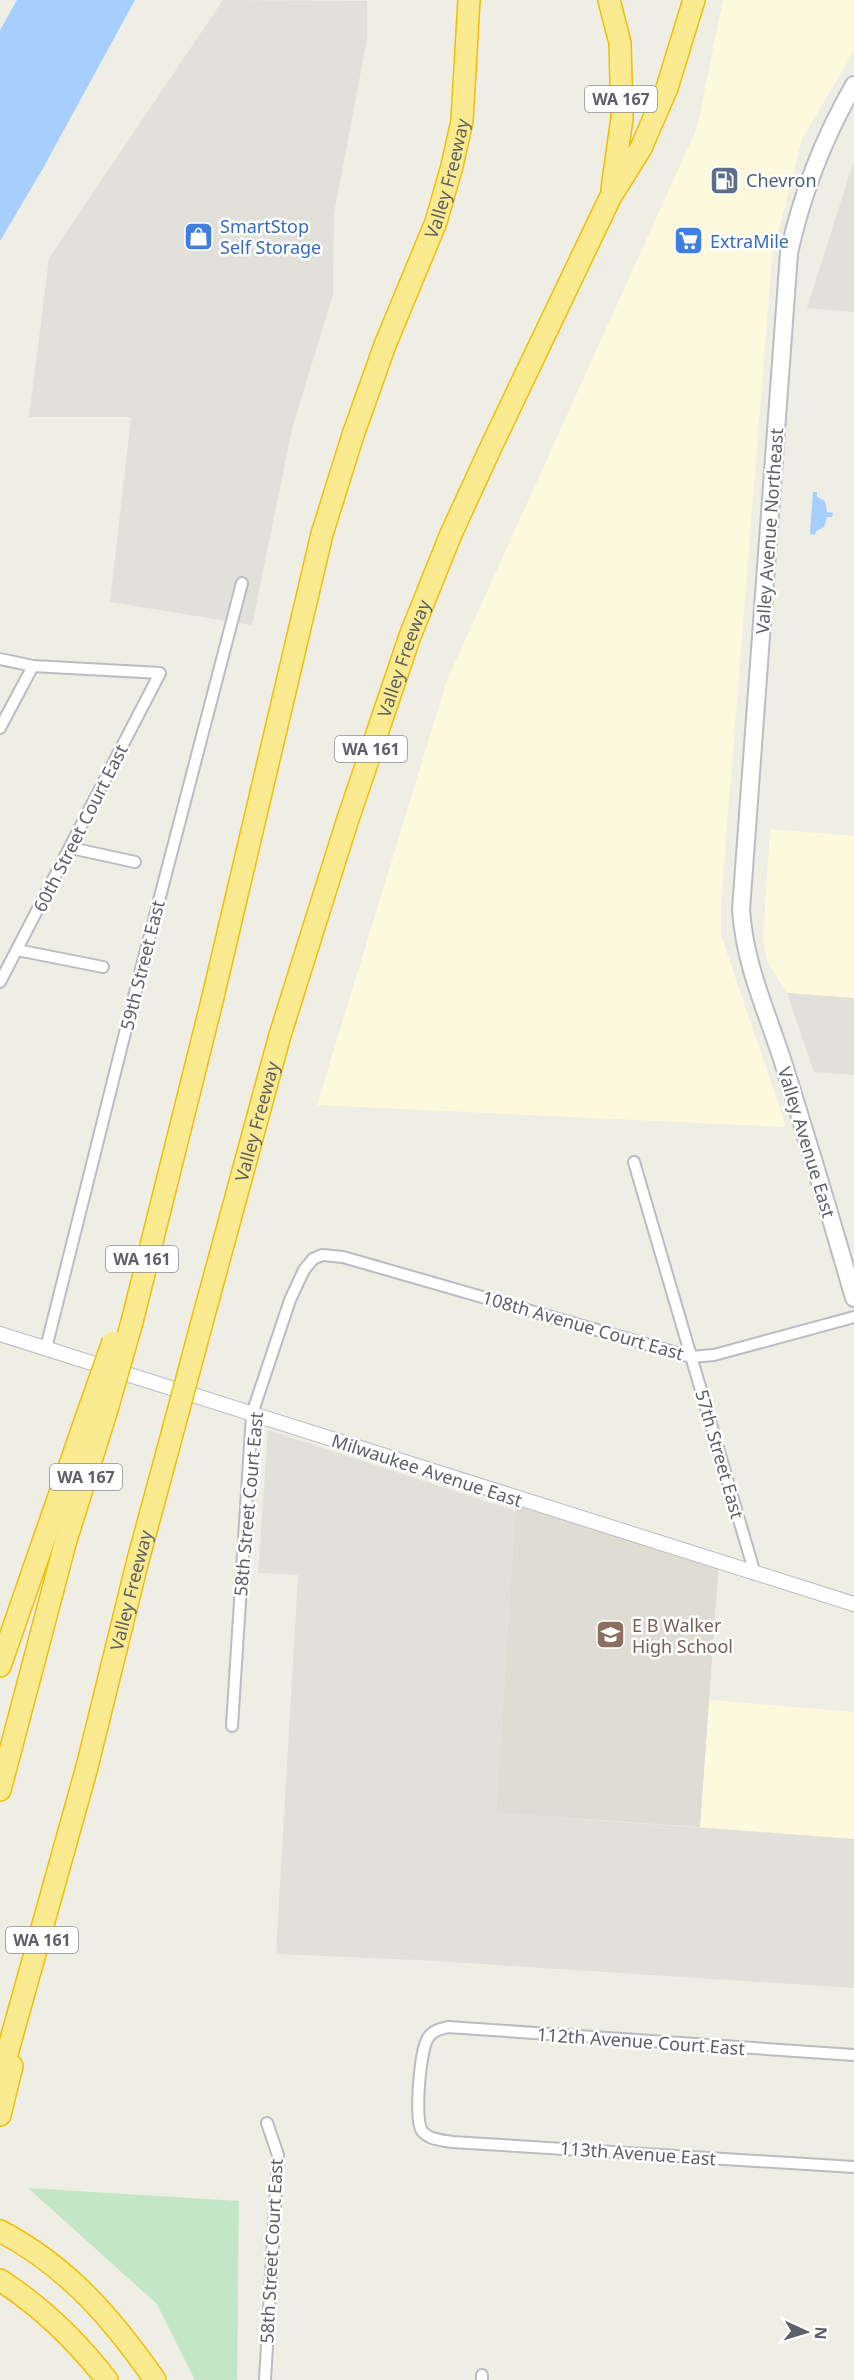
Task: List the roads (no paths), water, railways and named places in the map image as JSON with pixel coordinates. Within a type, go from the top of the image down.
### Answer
[{"type":"highway","points":[[462,0],[466,54]]},
{"type":"highway","points":[[466,54],[469,0]]},
{"type":"highway","name":"WA 167","points":[[609,0],[620,43],[622,118],[610,198]]},
{"type":"highway","name":"WA 161","points":[[610,198],[641,148],[667,88],[694,0]]},
{"type":"highway","name":"Valley Freeway","points":[[0,1790],[98,1410],[163,1197],[212,1001],[322,534],[353,435],[385,345],[436,222],[452,166],[462,121],[466,54]]},
{"type":"highway","name":"Valley Freeway","points":[[0,2079],[87,1767],[138,1560],[280,1035],[347,822],[410,636],[466,502],[610,198]]},
{"type":"highway","points":[[0,1666],[98,1410]]},
{"type":"highway","name":"WA 161","points":[[0,2115],[35,1965],[87,1767]]},
{"type":"highway","points":[[0,2230],[31,2247],[74,2282],[129,2342],[155,2380]]},
{"type":"highway","points":[[9,2286],[52,2318],[83,2349],[106,2380]]},
{"type":"main road","name":"Valley Avenue Northeast","points":[[756,987],[743,936],[741,910],[756,723],[785,285],[797,215],[812,171],[829,131],[854,86]]},
{"type":"main road","name":"Valley Avenue East","points":[[756,987],[813,1157],[854,1298]]},
{"type":"street","name":"59th Street East","points":[[46,1348],[143,959],[242,583]]},
{"type":"street","points":[[0,659],[33,666],[0,728]]},
{"type":"street","name":"60th Street Court East","points":[[0,982],[160,673],[33,666]]},
{"type":"street","points":[[71,848],[135,862]]},
{"type":"street","points":[[16,950],[103,967]]},
{"type":"street","name":"57th Street East","points":[[634,1162],[755,1574]]},
{"type":"street","name":"108th Avenue Court East","points":[[313,1259],[332,1256],[374,1265],[691,1357],[714,1354],[854,1317]]},
{"type":"street","name":"58th Street Court East","points":[[232,1726],[252,1414],[290,1300],[304,1270],[313,1259]]},
{"type":"street","name":"Milwaukee Avenue East","points":[[0,1334],[854,1604]]},
{"type":"street","name":"112th Avenue Court East","points":[[424,2133],[419,2125],[418,2113],[423,2053],[430,2036],[441,2028],[458,2027],[854,2055]]},
{"type":"street","name":"58th Street Court East","points":[[265,2380],[278,2156],[267,2123]]},
{"type":"street","name":"113th Avenue East","points":[[424,2133],[435,2139],[452,2142],[854,2167]]},
{"type":"water","points":[[17,0],[135,0],[42,170],[0,241],[0,30]]},
{"type":"water","points":[[813,492],[817,492],[817,497],[825,501],[827,512],[833,513],[832,517],[827,517],[824,527],[816,531],[815,535],[810,534]]},
{"type":"place","name":"Chevron","points":[[725,180]]},
{"type":"place","name":"SmartStop Self Storage","points":[[199,236]]},
{"type":"place","name":"ExtraMile","points":[[689,241]]},
{"type":"place","name":"E B Walker High School","points":[[611,1635]]}]
